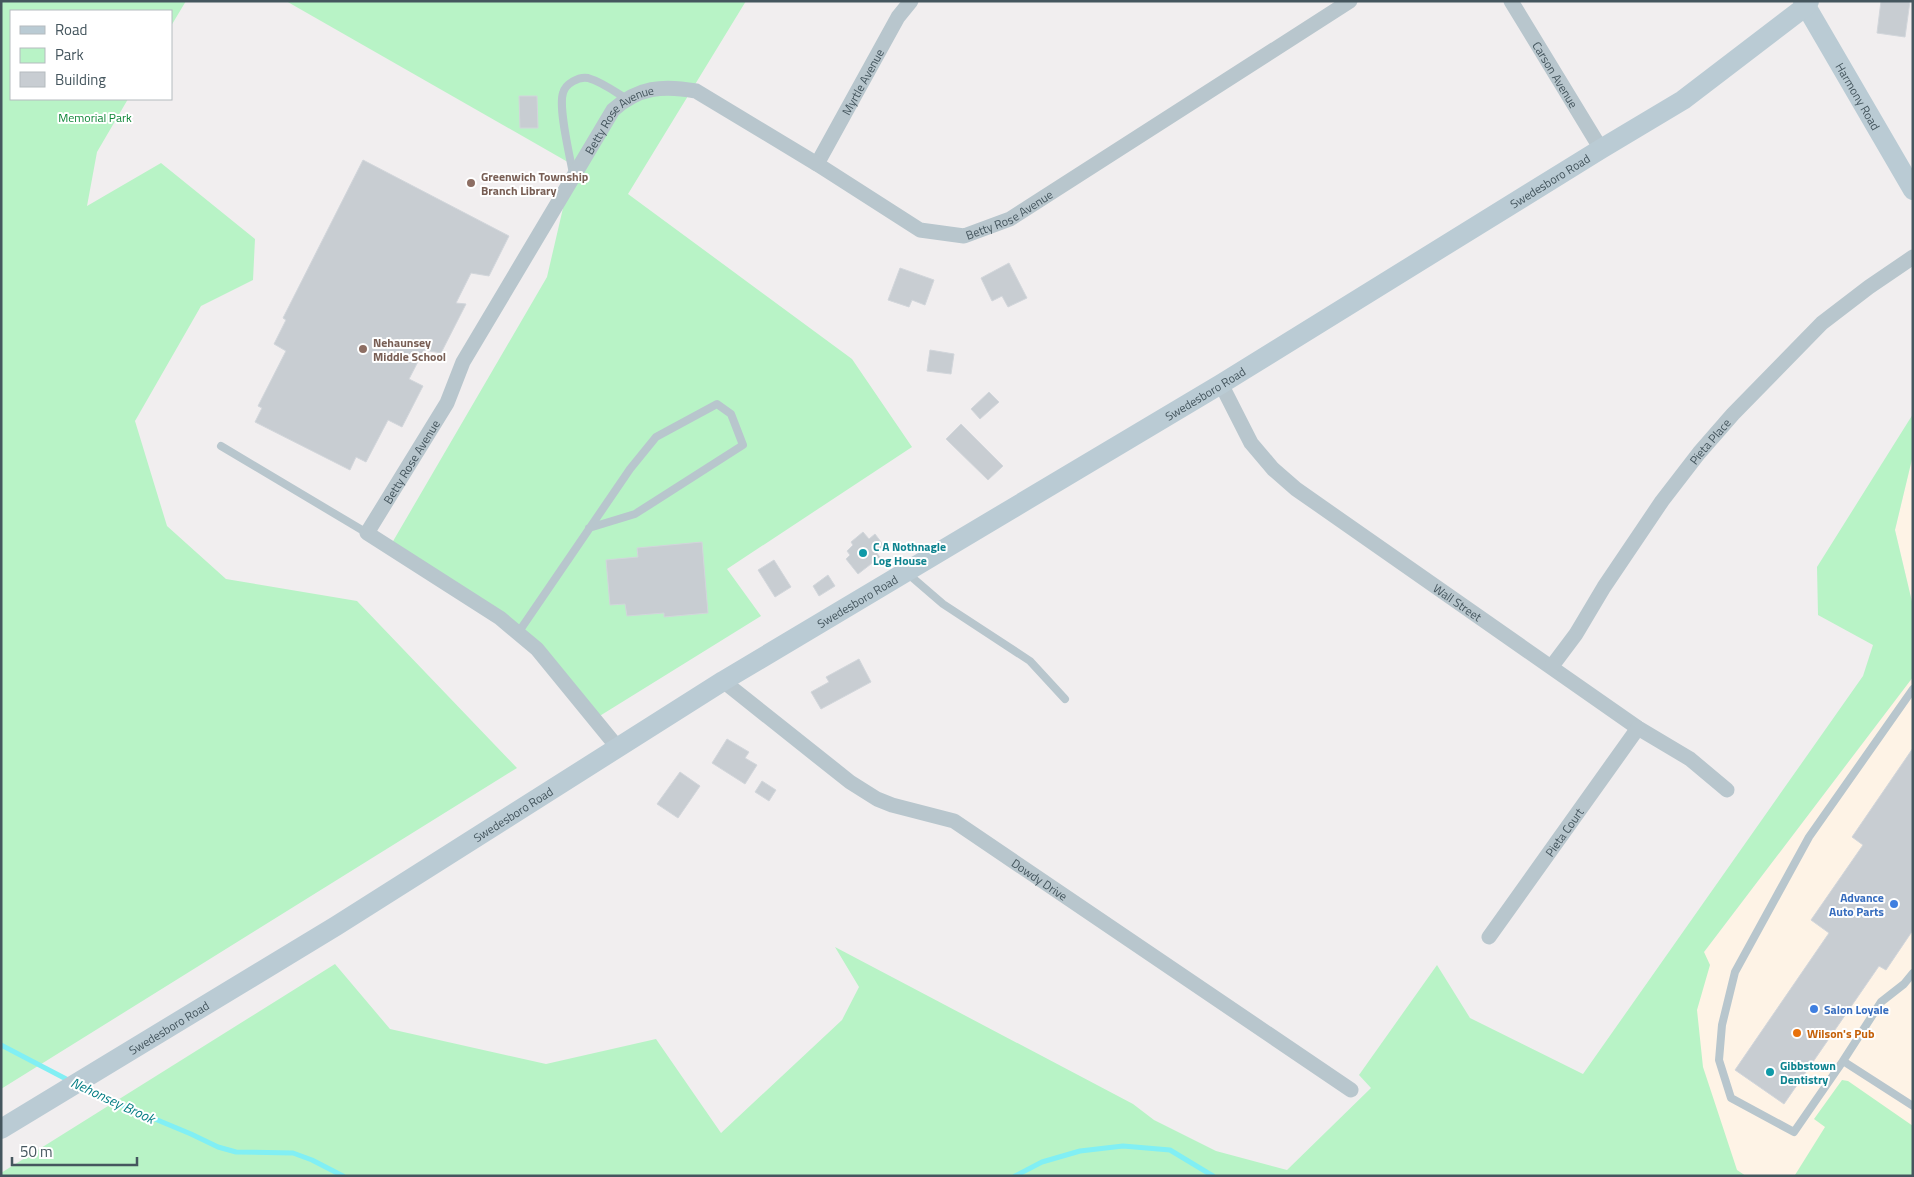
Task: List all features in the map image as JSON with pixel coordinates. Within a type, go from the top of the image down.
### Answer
[{"type":"main road","name":"Swedesboro Road","points":[[1,1129],[336,926],[723,681],[1221,384],[1601,149],[1684,100],[1806,3]]},
{"type":"main road","name":"Harmony Road","points":[[1806,3],[1913,190]]},
{"type":"street","name":"Myrtle Avenue","points":[[818,164],[898,17],[911,1]]},
{"type":"street","name":"Betty Rose Avenue","points":[[368,533],[447,403],[463,362],[613,110],[626,98],[650,90],[680,88],[696,91],[818,164],[920,230],[964,236],[1010,219],[1350,1]]},
{"type":"street","name":"Carson Avenue","points":[[1511,1],[1601,149]]},
{"type":"street","name":"Pieta Place","points":[[1552,666],[1576,634],[1604,586],[1662,501],[1699,453],[1733,414],[1822,324],[1869,287],[1913,257]]},
{"type":"street","name":"Wall Street","points":[[1221,384],[1251,443],[1273,469],[1296,489],[1552,666],[1638,728],[1690,760],[1726,790]]},
{"type":"street","points":[[368,533],[500,618],[537,649],[618,748]]},
{"type":"street","name":"Dowdy Drive","points":[[723,681],[837,772],[863,790],[892,805],[954,821],[1351,1090]]},
{"type":"street","name":"Pieta Court","points":[[1488,937],[1638,728]]},
{"type":"lane","points":[[574,176],[563,116],[563,92],[571,82],[585,78],[603,84],[626,98]]},
{"type":"lane","points":[[518,633],[589,528],[630,468],[656,437],[717,404],[731,414],[743,444],[635,514],[589,528]]},
{"type":"lane","points":[[221,446],[368,533]]},
{"type":"lane","points":[[906,572],[943,604],[1030,660],[1065,699]]},
{"type":"lane","points":[[1913,688],[1809,836],[1735,972],[1722,1025],[1719,1060],[1731,1098],[1794,1132],[1881,1002],[1904,984],[1913,973]]},
{"type":"lane","points":[[1843,1061],[1913,1106]]},
{"type":"shaded area","points":[[1913,455],[1913,606],[1895,530]]},
{"type":"shaded area","points":[[1913,677],[1913,1176],[1677,1176],[1679,985]]},
{"type":"green space","name":"Memorial Park","points":[[1,1],[186,1],[172,24],[172,10],[10,10],[10,100],[127,100],[97,152],[87,206],[161,163],[255,239],[253,280],[201,306],[135,421],[167,526],[226,579],[357,601],[517,768],[1,1089]]},
{"type":"green space","points":[[286,1],[746,1],[628,194],[852,359],[912,447],[727,569],[761,616],[598,717],[524,631],[392,543],[547,277],[573,165]]},
{"type":"green space","points":[[1913,414],[1913,455],[1895,530],[1913,606],[1913,677],[1704,952],[1710,965],[1697,1010],[1703,1067],[1737,1170],[1746,1176],[1,1176],[1,1173],[335,964],[390,1029],[546,1064],[656,1039],[721,1133],[842,1020],[859,987],[835,947],[1133,1104],[1154,1120],[1216,1151],[1287,1170],[1371,1088],[1359,1075],[1437,965],[1470,1018],[1583,1074],[1863,676],[1873,645],[1818,615],[1817,567]]},
{"type":"green space","points":[[1842,1080],[1848,1081],[1913,1126],[1913,1176],[1792,1176],[1795,1175],[1825,1127],[1814,1119]]},
{"type":"building","points":[[1881,1],[1910,1],[1905,37],[1877,33]]},
{"type":"building","points":[[519,96],[537,96],[538,128],[520,128]]},
{"type":"building","points":[[363,160],[509,236],[489,276],[471,273],[456,303],[466,304],[441,353],[424,350],[409,379],[423,386],[402,427],[388,420],[366,462],[356,457],[350,470],[255,422],[262,408],[258,406],[286,351],[274,344],[286,320],[283,318]]},
{"type":"building","points":[[1009,263],[1027,298],[1008,307],[1002,296],[992,301],[981,278]]},
{"type":"building","points":[[900,268],[934,280],[925,305],[912,300],[909,307],[888,300]]},
{"type":"building","points":[[930,350],[954,354],[951,374],[927,371]]},
{"type":"building","points":[[989,392],[999,402],[980,419],[971,409]]},
{"type":"building","points":[[961,424],[1003,466],[988,480],[946,439]]},
{"type":"building","name":"C A Nothnagle Log House","points":[[863,532],[869,539],[875,534],[884,546],[876,552],[880,557],[858,574],[846,559],[850,555],[847,551],[853,545],[851,542]]},
{"type":"building","points":[[702,542],[708,613],[664,617],[664,613],[627,616],[625,604],[610,605],[606,560],[638,557],[637,548]]},
{"type":"building","points":[[774,560],[791,587],[775,597],[758,570]]},
{"type":"building","points":[[828,575],[835,586],[819,596],[813,586]]},
{"type":"building","points":[[859,659],[871,682],[821,709],[811,692],[829,682],[826,677]]},
{"type":"building","points":[[727,739],[749,752],[745,758],[757,765],[745,784],[712,763]]},
{"type":"building","points":[[1913,748],[1913,930],[1886,970],[1879,966],[1784,1104],[1735,1070],[1829,933],[1811,920],[1863,845],[1852,837]]},
{"type":"building","points":[[680,772],[700,786],[678,818],[657,804]]},
{"type":"building","points":[[762,781],[776,790],[769,801],[755,792]]},
{"type":"waterway","name":"Nehonsey Brook","points":[[1,1045],[70,1081]]},
{"type":"waterway","name":"Nehonsey Brook","points":[[82,1087],[218,1147],[236,1152],[293,1153],[312,1160],[343,1176]]},
{"type":"waterway","points":[[1015,1176],[1042,1162],[1080,1151],[1123,1146],[1170,1150],[1213,1176]]},
{"type":"place","name":"Greenwich Township Branch Library","points":[[471,183]]},
{"type":"place","name":"Nehaunsey Middle School","points":[[363,349]]},
{"type":"place","name":"C A Nothnagle Log House","points":[[863,553]]},
{"type":"place","name":"Advance Auto Parts","points":[[1894,904]]},
{"type":"place","name":"Salon Loyale","points":[[1814,1009]]},
{"type":"place","name":"Wilson's Pub","points":[[1797,1033]]},
{"type":"place","name":"Gibbstown Dentistry","points":[[1770,1072]]}]
